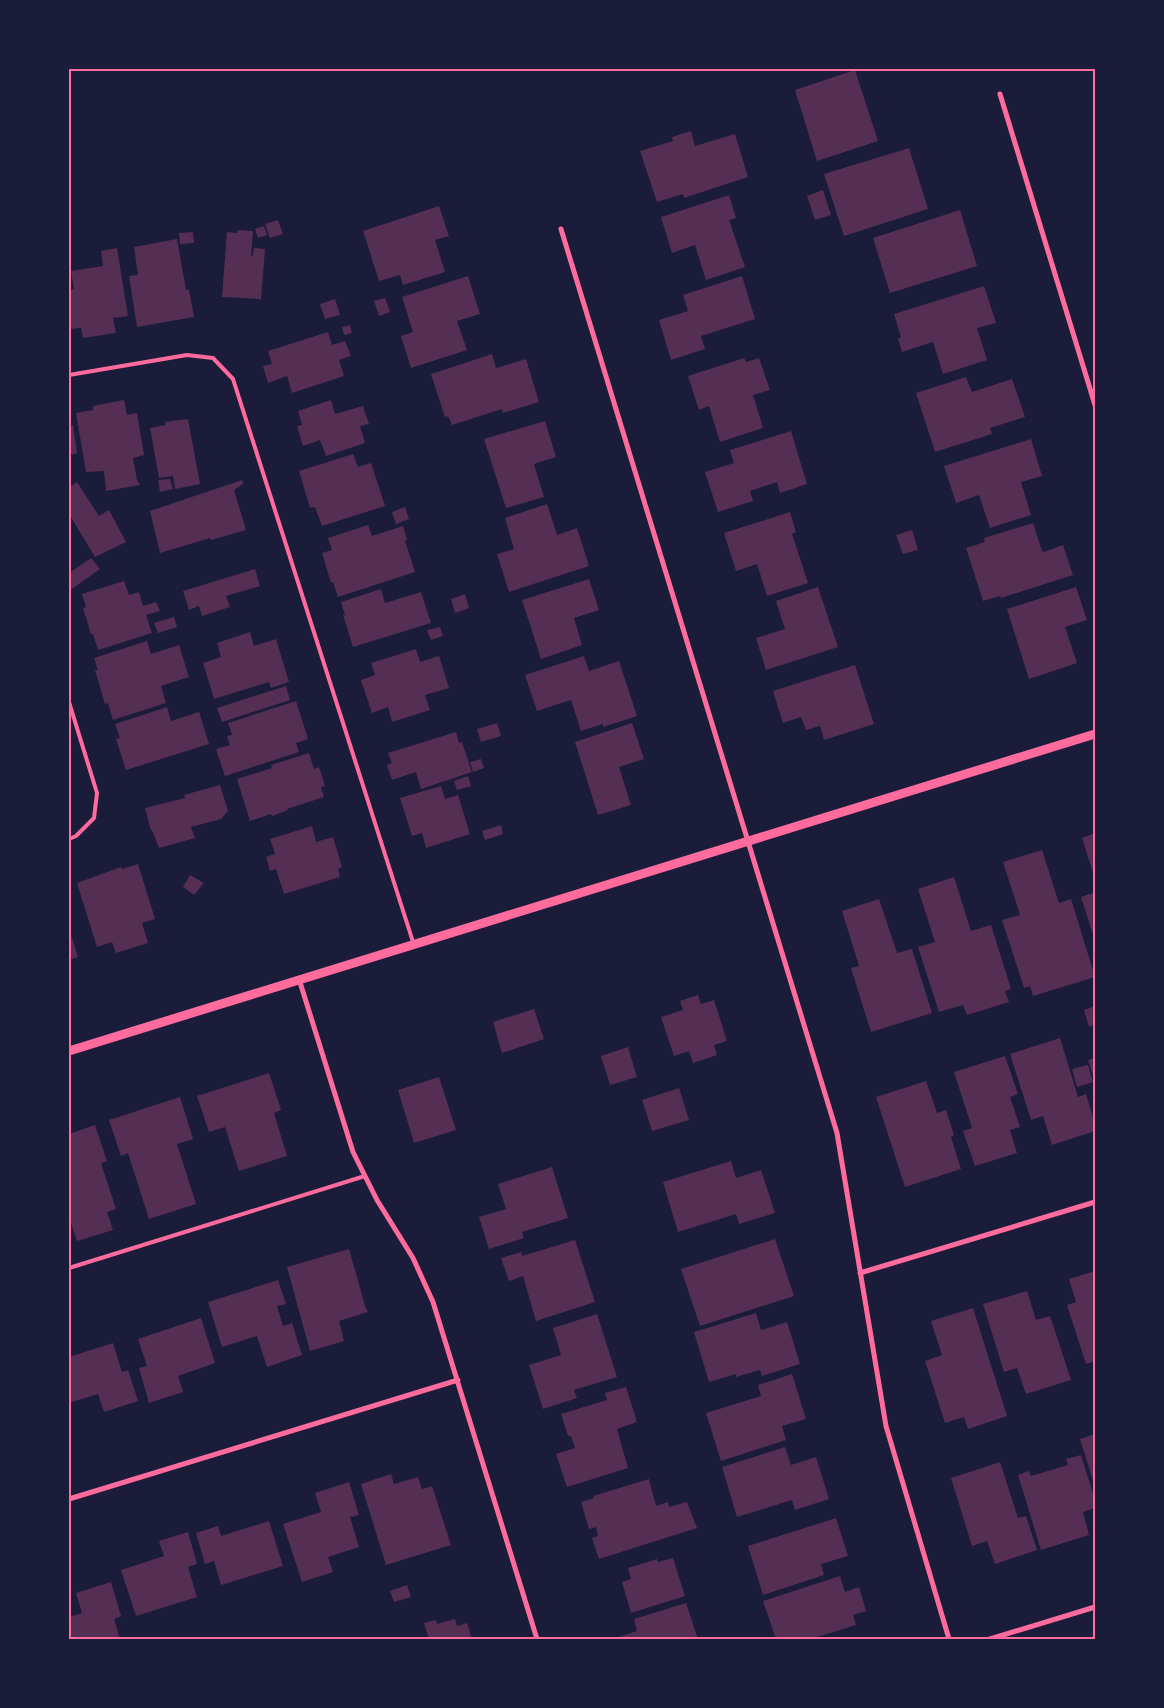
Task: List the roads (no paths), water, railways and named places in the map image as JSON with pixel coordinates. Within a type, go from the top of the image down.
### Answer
[{"type":"street","points":[[1000,94],[1095,405]]},
{"type":"street","points":[[561,229],[838,1133],[886,1426],[950,1639]]},
{"type":"street","points":[[69,1051],[1095,734]]},
{"type":"street","points":[[299,979],[353,1152],[377,1200],[413,1258],[429,1293],[458,1380],[537,1639]]},
{"type":"street","points":[[860,1273],[1095,1202]]},
{"type":"street","points":[[69,1499],[458,1380]]},
{"type":"street","points":[[990,1639],[1095,1607]]},
{"type":"lane","points":[[69,375],[188,355],[213,358],[233,379],[414,945]]},
{"type":"lane","points":[[69,702],[97,793],[94,818],[76,836],[69,839]]},
{"type":"lane","points":[[69,1268],[365,1176]]}]
